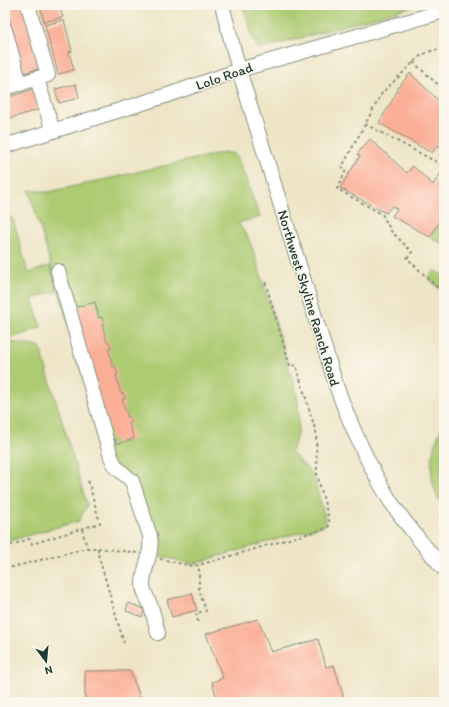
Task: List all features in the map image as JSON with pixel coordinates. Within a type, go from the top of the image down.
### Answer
[{"type":"street","points":[[5,88],[48,75],[28,5]]},
{"type":"street","name":"Northwest Skyline Ranch Road","points":[[222,5],[239,70],[337,388],[350,424],[369,464],[390,500],[412,531],[444,569]]},
{"type":"street","name":"Lolo Road","points":[[5,146],[168,95],[239,70],[444,11]]},
{"type":"street","points":[[5,30],[20,84]]},
{"type":"street","points":[[37,79],[53,131]]},
{"type":"street","points":[[58,271],[112,457],[116,467],[132,481],[150,536],[152,545],[143,577],[142,588],[148,600],[158,633]]},
{"type":"path","points":[[444,49],[432,50],[425,53],[413,62],[382,93],[342,167],[346,170],[337,189],[382,214],[391,231],[412,252],[407,258],[444,294]]},
{"type":"path","points":[[413,62],[444,88]]},
{"type":"path","points":[[365,124],[442,165]]},
{"type":"path","points":[[5,569],[87,548],[138,553],[192,566],[328,527],[330,524],[317,474],[316,432],[296,365],[290,366],[265,281]]},
{"type":"path","points":[[5,548],[30,539],[32,544],[100,523],[88,480]]},
{"type":"path","points":[[82,529],[87,548]]},
{"type":"path","points":[[98,548],[100,561],[124,643]]},
{"type":"path","points":[[198,622],[196,613],[206,611],[199,590],[199,565]]},
{"type":"green space","points":[[243,5],[417,5],[265,48],[258,48],[252,36]]},
{"type":"green space","points":[[225,152],[237,156],[260,217],[238,223],[247,236],[254,252],[297,395],[299,409],[298,431],[291,452],[313,475],[326,522],[325,525],[193,564],[160,556],[156,533],[129,488],[111,471],[29,190],[49,192]]},
{"type":"green space","points":[[5,214],[13,219],[28,273],[50,266],[57,291],[32,299],[41,327],[16,337],[5,337]]},
{"type":"green space","points":[[439,223],[444,226],[444,245],[430,237]]},
{"type":"green space","points":[[435,270],[444,276],[444,293],[428,278]]},
{"type":"green space","points":[[5,342],[40,347],[87,505],[79,521],[5,542]]},
{"type":"green space","points":[[444,425],[444,510],[434,489],[431,467],[434,446]]},
{"type":"building","points":[[5,5],[22,5],[41,68],[24,73]]},
{"type":"building","points":[[40,5],[59,5],[63,17],[44,22]]},
{"type":"building","points":[[64,20],[72,51],[69,52],[74,70],[58,74],[45,25]]},
{"type":"building","points":[[5,50],[13,77],[5,79]]},
{"type":"building","points":[[410,73],[444,106],[444,159],[439,156],[443,148],[437,145],[432,153],[379,123],[398,90],[397,89]]},
{"type":"building","points":[[76,84],[79,98],[59,103],[55,89]]},
{"type":"building","points":[[34,89],[40,109],[5,120],[5,98]]},
{"type":"building","points":[[370,139],[407,173],[413,166],[433,185],[444,168],[444,226],[439,223],[430,237],[392,216],[397,209],[392,206],[386,213],[340,188],[360,156],[357,154]]},
{"type":"building","points":[[95,302],[99,318],[102,317],[104,324],[102,324],[107,342],[109,342],[111,347],[108,348],[113,367],[115,366],[118,375],[116,375],[121,394],[123,393],[125,399],[122,399],[128,418],[130,417],[132,422],[129,423],[134,439],[117,444],[115,439],[112,440],[73,308]]},
{"type":"building","points":[[192,593],[197,610],[172,617],[167,600]]},
{"type":"building","points":[[128,603],[145,609],[142,617],[126,611]]},
{"type":"building","points":[[258,619],[271,652],[318,639],[326,667],[334,665],[345,702],[218,702],[212,682],[223,678],[206,634]]},
{"type":"building","points":[[85,671],[130,671],[142,702],[85,702]]}]
